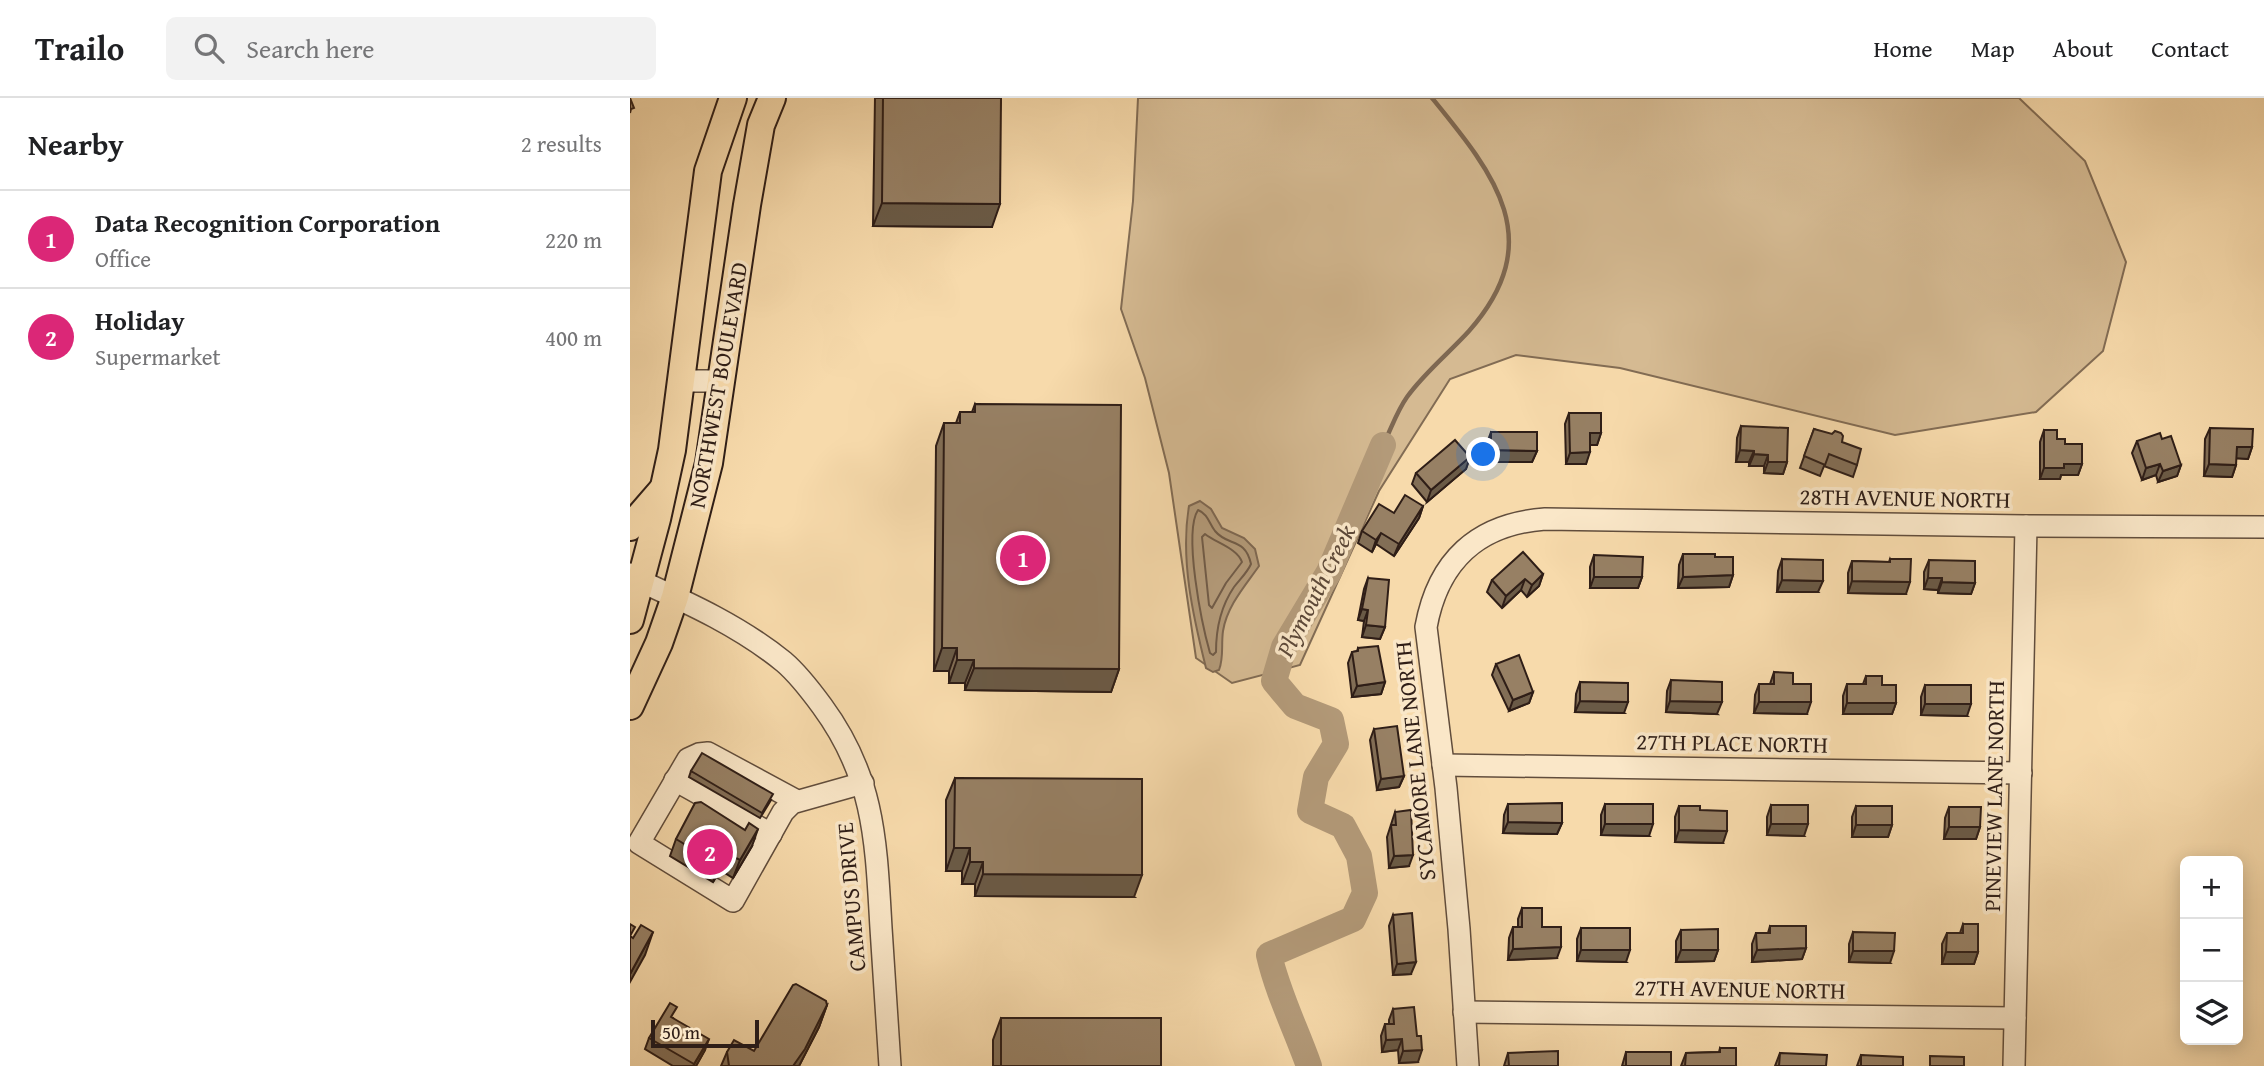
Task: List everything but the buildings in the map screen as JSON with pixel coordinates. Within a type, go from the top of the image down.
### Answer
[{"type":"main road","name":"NORTHWEST BOULEVARD","points":[[630,620],[633,580],[663,489],[672,450],[708,171],[733,98]]},
{"type":"main road","name":"NORTHWEST BOULEVARD","points":[[630,706],[659,643],[675,597],[709,463],[761,125],[772,98]]},
{"type":"main road","points":[[630,527],[663,489]]},
{"type":"street","points":[[681,381],[722,381]]},
{"type":"street","name":"28TH AVENUE NORTH","points":[[1545,519],[2264,527]]},
{"type":"street","name":"SYCAMORE LANE NORTH","points":[[1468,1066],[1459,929],[1426,627],[1430,605],[1438,585],[1464,549],[1502,526],[1545,519]]},
{"type":"street","name":"PINEVIEW LANE NORTH","points":[[2014,1066],[2026,526]]},
{"type":"street","name":"CAMPUS DRIVE","points":[[633,580],[675,597],[744,633],[786,664],[813,693],[836,725],[863,783],[875,835],[890,1066]]},
{"type":"street","points":[[771,834],[731,789],[708,753],[688,759],[639,843],[733,901],[771,834],[783,812],[797,802],[863,783]]},
{"type":"street","name":"27TH PLACE NORTH","points":[[1443,765],[2021,773]]},
{"type":"street","points":[[675,780],[797,802]]},
{"type":"street","name":"27TH AVENUE NORTH","points":[[1464,1012],[2015,1018]]},
{"type":"shaded area","points":[[1138,98],[2019,98],[2085,161],[2126,262],[2103,351],[2036,412],[1895,435],[1620,368],[1516,355],[1450,379],[1379,491],[1300,665],[1232,683],[1196,658],[1169,473],[1145,378],[1121,309],[1133,201]]},
{"type":"water","points":[[1200,501],[1211,509],[1222,528],[1244,538],[1255,549],[1259,566],[1228,613],[1223,631],[1221,665],[1219,670],[1213,672],[1206,668],[1187,567],[1189,506]]},
{"type":"waterway","name":"Plymouth Creek","points":[[1383,445],[1407,397],[1469,331],[1493,298],[1506,267],[1509,237],[1504,209],[1492,181],[1455,126],[1432,98]]},
{"type":"waterway","name":"Plymouth Creek","points":[[1309,1066],[1282,998],[1269,955],[1353,919],[1365,893],[1359,856],[1343,826],[1310,811],[1316,777],[1336,744],[1331,720],[1295,706],[1274,681],[1284,647],[1329,572],[1383,445]]},
{"type":"place","name":"Data Recognition Corporation","points":[[1023,558]]},
{"type":"place","name":"Holiday","points":[[710,852]]}]
